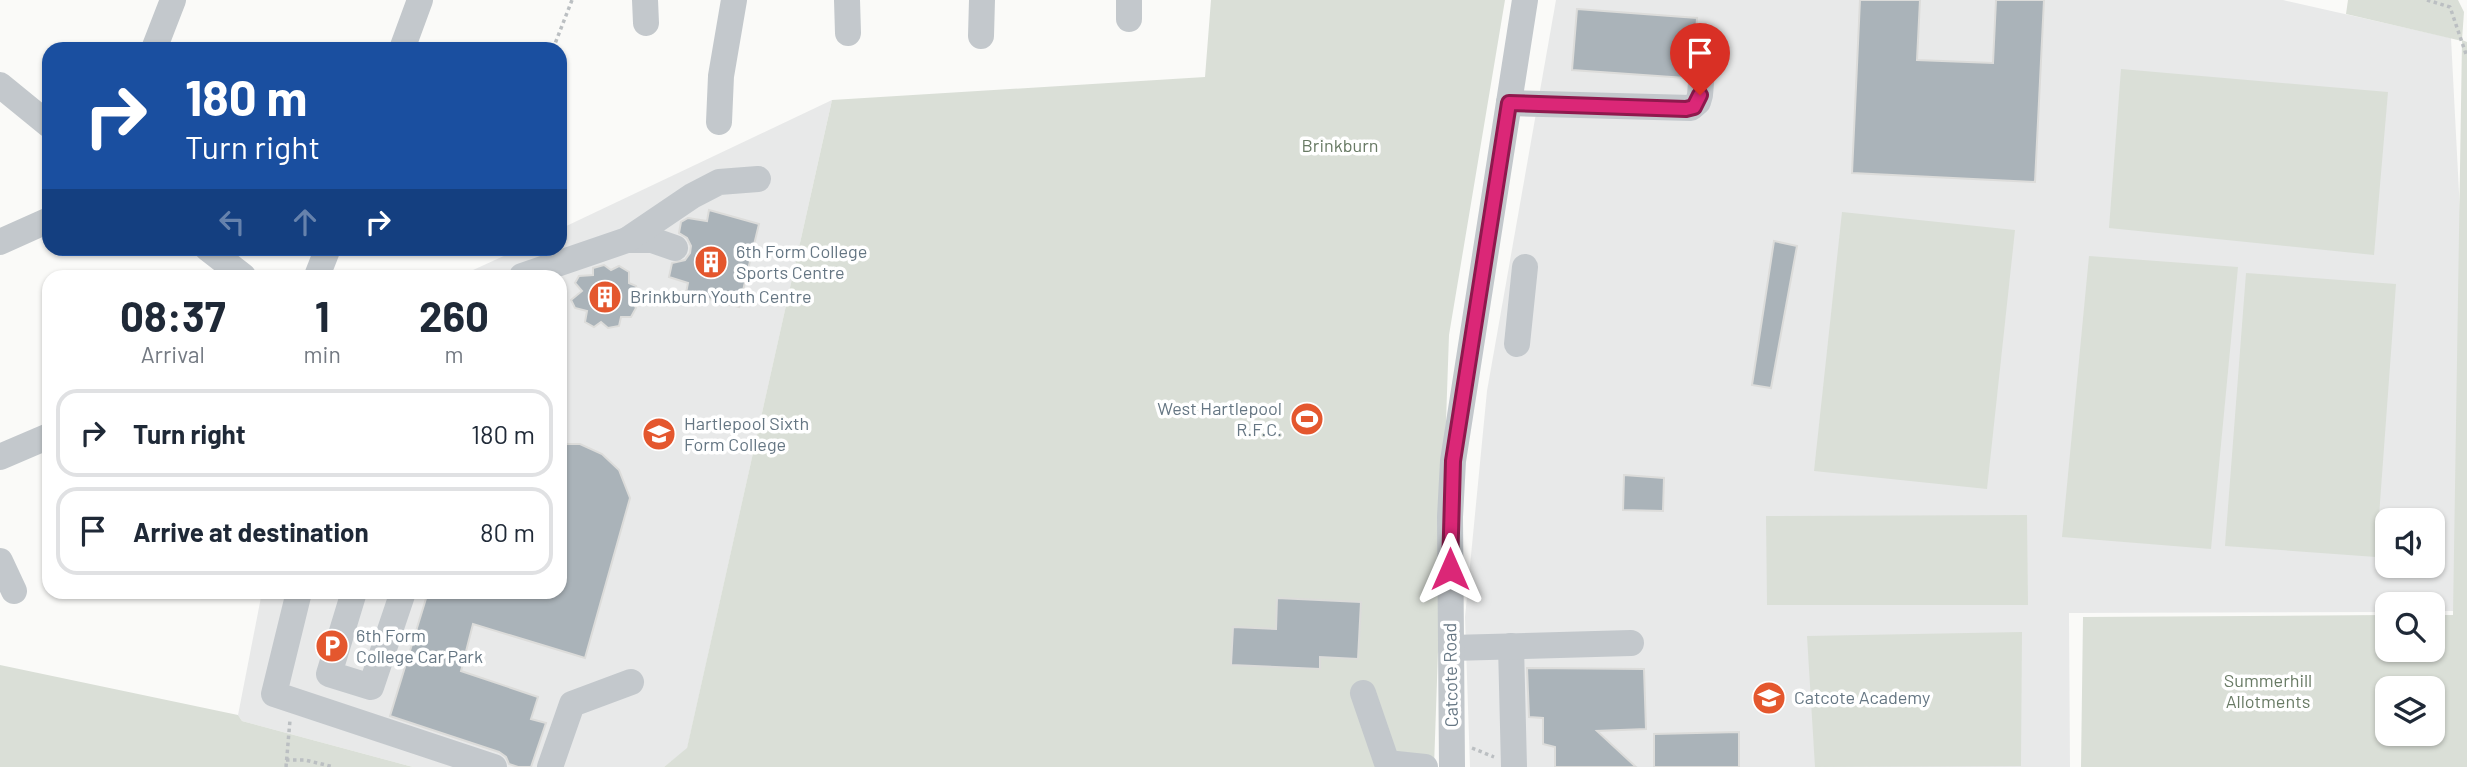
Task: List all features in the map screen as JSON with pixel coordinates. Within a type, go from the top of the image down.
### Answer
[{"type":"street","points":[[157,42],[173,0]]},
{"type":"street","points":[[405,42],[420,0]]},
{"type":"street","points":[[719,122],[721,76],[734,0]]},
{"type":"street","points":[[847,0],[848,33]]},
{"type":"street","points":[[981,36],[982,0]]},
{"type":"street","name":"Catcote Road","points":[[1452,756],[1450,517],[1453,461],[1525,0]]},
{"type":"street","points":[[1509,103],[1691,108],[1698,102],[1700,95],[1704,46]]},
{"type":"street","points":[[0,85],[42,119]]},
{"type":"street","points":[[548,270],[627,240],[692,196],[719,182],[758,179]]},
{"type":"street","points":[[0,242],[42,223]]},
{"type":"street","points":[[627,240],[652,240],[676,248]]},
{"type":"street","points":[[217,256],[235,270]]},
{"type":"street","points":[[1517,344],[1525,267]]},
{"type":"street","points":[[0,457],[42,439]]},
{"type":"street","points":[[0,561],[14,591]]},
{"type":"street","points":[[297,599],[274,694],[494,767]]},
{"type":"street","points":[[352,599],[329,674],[371,687],[401,599]]},
{"type":"street","points":[[1451,648],[1631,643]]},
{"type":"street","points":[[1511,646],[1514,766]]},
{"type":"street","points":[[550,767],[572,704],[632,682]]},
{"type":"street","points":[[1363,694],[1387,763],[1425,767]]},
{"type":"path","points":[[557,42],[572,0]]},
{"type":"path","points":[[2427,0],[2450,7],[2467,57]]},
{"type":"path","points":[[286,767],[292,700]]},
{"type":"path","points":[[1452,756],[1470,748],[1514,766]]},
{"type":"path","points":[[286,760],[305,760],[334,767]]},
{"type":"shaded area","points":[[1556,0],[2283,0],[2451,38],[2467,347],[2467,611],[2445,611],[2445,592],[2375,592],[2375,612],[2069,613],[2070,767],[1470,767],[1465,617],[1487,391]]},
{"type":"shaded area","name":"Hartlepool Sixth Form College","points":[[832,100],[687,749],[664,767],[413,767],[242,721],[238,715],[261,599],[567,599],[567,270],[473,270],[504,256],[567,256],[567,226]]},
{"type":"green space","name":"Brinkburn","points":[[1211,0],[1505,0],[1449,335],[1434,767],[664,767],[687,748],[832,100],[1205,77]]},
{"type":"green space","name":"Summerhill Allotments","points":[[2348,0],[2458,0],[2464,12],[2462,40],[2467,42],[2467,767],[2081,767],[2083,617],[2375,615],[2375,662],[2445,662],[2445,615],[2453,615],[2462,41],[2346,14]]},
{"type":"green space","points":[[2121,69],[2388,92],[2374,255],[2109,228]]},
{"type":"green space","points":[[1842,212],[2015,230],[1987,489],[1814,471]]},
{"type":"green space","points":[[2089,256],[2238,267],[2211,549],[2062,537]]},
{"type":"green space","points":[[2246,273],[2396,284],[2380,508],[2375,508],[2375,557],[2225,546]]},
{"type":"green space","points":[[2027,515],[2028,605],[1767,605],[1766,516]]},
{"type":"green space","points":[[2022,632],[2021,766],[1815,767],[1807,636]]},
{"type":"green space","points":[[0,665],[238,715],[242,721],[413,767],[0,767]]},
{"type":"building","points":[[1860,0],[1920,0],[1917,60],[1993,63],[1996,0],[2044,0],[2035,182],[1852,173]]},
{"type":"building","points":[[1577,9],[1697,18],[1696,33],[1688,45],[1686,78],[1572,70]]},
{"type":"building","name":"6th Form College Sports Centre","points":[[709,210],[759,224],[739,307],[686,293],[688,283],[669,277],[672,263],[685,260],[690,253],[691,246],[687,238],[679,233],[681,222],[688,218],[707,221]]},
{"type":"building","points":[[1774,241],[1797,246],[1771,388],[1752,385]]},
{"type":"building","name":"Brinkburn Youth Centre","points":[[604,265],[611,270],[619,266],[629,272],[629,283],[636,286],[639,295],[631,298],[636,308],[631,317],[621,317],[619,326],[608,328],[601,322],[594,327],[585,322],[587,311],[575,308],[571,300],[582,291],[575,283],[579,276],[593,275],[593,268]]},
{"type":"building","points":[[567,444],[580,444],[602,454],[619,470],[630,498],[585,658],[473,624],[461,671],[538,697],[531,719],[546,723],[531,767],[509,764],[506,757],[499,752],[390,716],[426,599],[567,599]]},
{"type":"building","points":[[1624,475],[1664,478],[1663,511],[1623,510]]},
{"type":"building","points":[[1277,598],[1361,602],[1358,659],[1320,657],[1320,669],[1231,665],[1233,627],[1276,629]]},
{"type":"building","points":[[1527,668],[1644,669],[1646,729],[1597,731],[1636,767],[1555,767],[1555,747],[1543,744],[1543,718],[1529,717]]},
{"type":"building","points":[[1739,732],[1739,767],[1654,767],[1654,734]]},
{"type":"place","name":"6th Form College Sports Centre","points":[[711,262]]},
{"type":"place","name":"Brinkburn Youth Centre","points":[[605,297]]},
{"type":"place","name":"West Hartlepool R.F.C.","points":[[1307,419]]},
{"type":"place","name":"Hartlepool Sixth Form College","points":[[659,434]]},
{"type":"place","name":"6th Form College Car Park","points":[[332,646]]},
{"type":"place","name":"Catcote Academy","points":[[1769,698]]},
{"type":"route","points":[[1450,569],[1453,461],[1509,103],[1686,109],[1694,107],[1700,95]]}]
